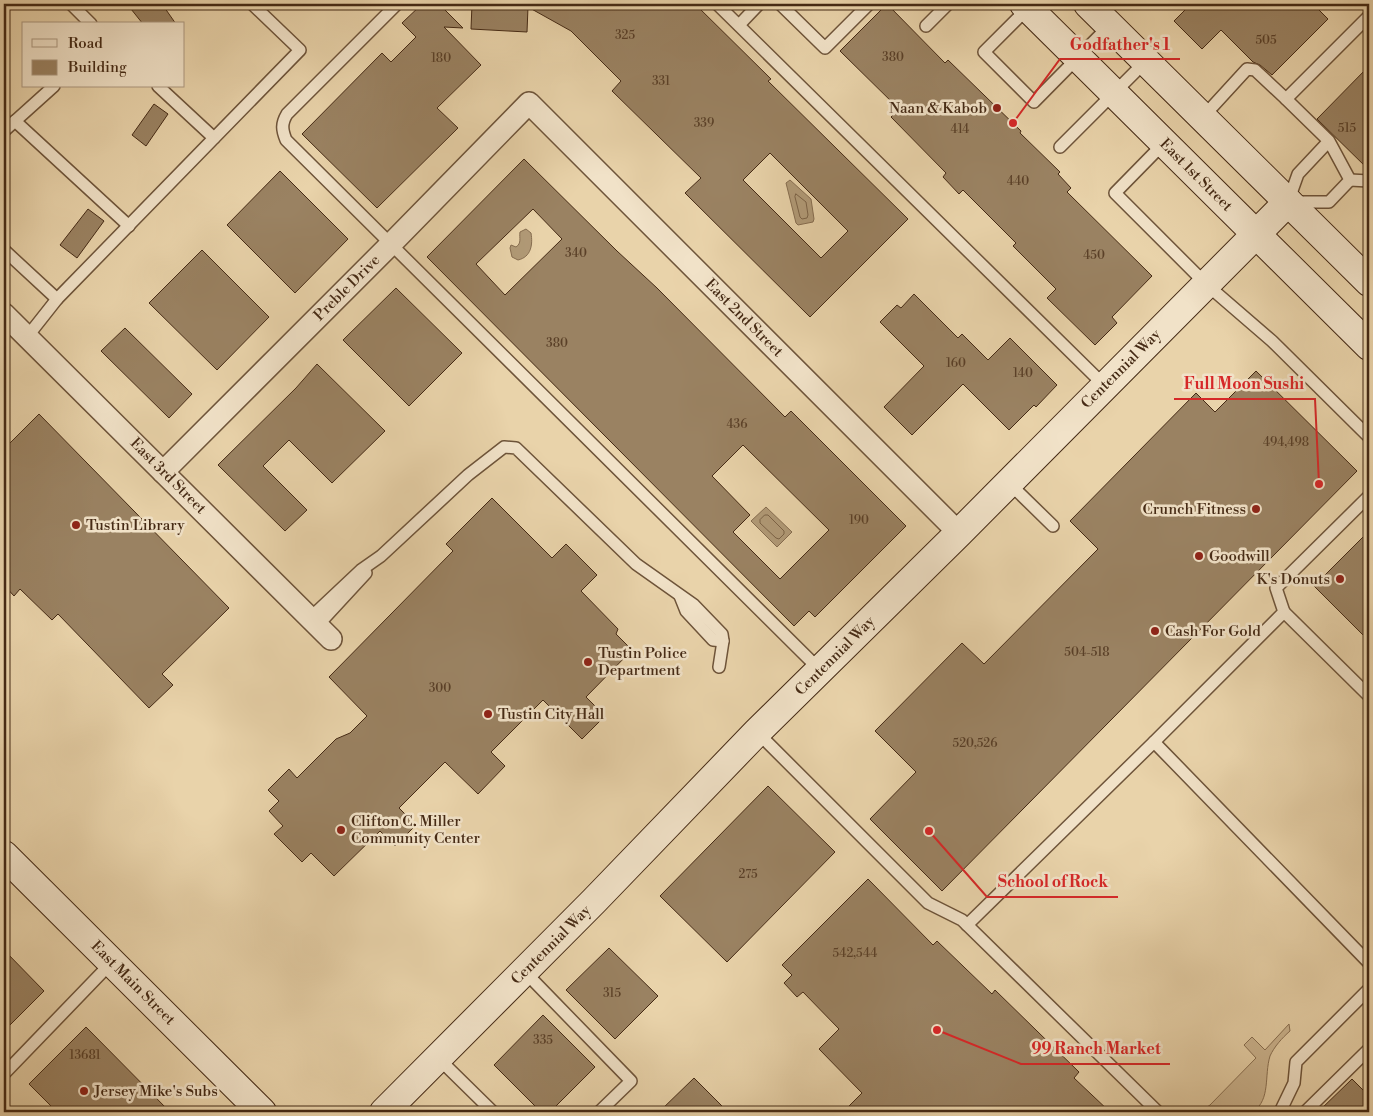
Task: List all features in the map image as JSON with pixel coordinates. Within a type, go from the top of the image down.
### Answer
[{"type":"street","points":[[1088,4],[1369,282]]},
{"type":"street","name":"East 1st Street","points":[[1026,6],[1369,346]]},
{"type":"street","name":"Preble Drive","points":[[163,472],[529,103]]},
{"type":"street","name":"East 2nd Street","points":[[529,103],[959,533]]},
{"type":"street","name":"Centennial Way","points":[[384,1112],[757,732],[959,533],[1288,202]]},
{"type":"street","name":"East 3rd Street","points":[[4,314],[320,627]]},
{"type":"street","name":"East Main Street","points":[[4,855],[262,1112]]},
{"type":"lane","points":[[71,4],[89,22]]},
{"type":"lane","points":[[27,337],[57,299],[300,50],[252,4]]},
{"type":"lane","points":[[397,4],[287,114],[283,122],[282,131],[286,140],[820,670]]},
{"type":"lane","points":[[717,4],[1104,386]]},
{"type":"lane","points":[[739,25],[759,4]]},
{"type":"lane","points":[[780,4],[825,48],[869,4]]},
{"type":"lane","points":[[926,26],[948,4]]},
{"type":"lane","points":[[1026,6],[984,52],[1034,102],[1110,25]]},
{"type":"lane","points":[[1286,99],[1369,16]]},
{"type":"lane","points":[[1060,147],[1146,61]]},
{"type":"lane","points":[[1203,117],[1247,69],[1255,70],[1329,140],[1350,180]]},
{"type":"lane","points":[[4,131],[52,88]]},
{"type":"lane","points":[[160,88],[214,138]]},
{"type":"lane","points":[[15,121],[129,226]]},
{"type":"lane","points":[[1329,140],[1298,174],[1288,202],[1329,202],[1350,180],[1369,181]]},
{"type":"lane","points":[[1164,143],[1115,192],[1206,284],[1272,341],[1369,437]]},
{"type":"lane","points":[[4,250],[57,299]]},
{"type":"lane","points":[[320,627],[360,570],[381,556],[468,475],[504,447],[516,448],[636,564],[680,596],[686,611],[713,640],[723,642],[719,667]]},
{"type":"lane","points":[[1008,483],[1054,526]]},
{"type":"lane","points":[[1369,496],[1276,588],[1284,612],[1369,696]]},
{"type":"lane","points":[[967,925],[1284,612]]},
{"type":"lane","points":[[757,732],[928,903],[962,920],[1158,1112]]},
{"type":"lane","points":[[1154,742],[1369,963]]},
{"type":"lane","points":[[4,1074],[112,962]]},
{"type":"lane","points":[[524,971],[630,1081],[599,1112]]},
{"type":"lane","points":[[1280,1112],[1294,1083],[1296,1062],[1369,989]]},
{"type":"lane","points":[[1305,1112],[1369,1049]]},
{"type":"lane","points":[[438,1058],[492,1112]]},
{"type":"shaded area","points":[[1289,1024],[1290,1031],[1278,1043],[1270,1056],[1265,1094],[1259,1107],[1253,1112],[1200,1112],[1210,1105],[1256,1058],[1244,1045],[1252,1037],[1265,1050]]},
{"type":"water","points":[[790,180],[811,199],[813,222],[798,225],[796,223],[786,183]]},
{"type":"water","points":[[526,229],[531,233],[532,242],[530,250],[526,256],[518,260],[512,257],[510,248],[511,245],[516,247],[518,245],[520,242],[520,232]]},
{"type":"water","points":[[766,507],[792,532],[777,547],[751,521]]},
{"type":"building","points":[[127,4],[162,4],[175,22],[141,22]]},
{"type":"building","points":[[422,4],[439,4],[463,28],[444,27],[481,65],[437,108],[458,128],[377,208],[302,134],[382,53],[391,62],[416,37],[402,23]]},
{"type":"building","points":[[472,4],[695,4],[771,79],[768,81],[908,219],[810,317],[685,193],[701,178],[612,91],[621,81],[571,31],[528,7],[527,32],[471,29]],"holes":[[[770,153],[848,231],[821,258],[743,180]]]},
{"type":"building","points":[[887,4],[945,63],[948,60],[1021,131],[1020,133],[1060,172],[1058,174],[1071,188],[1067,192],[1152,276],[1112,317],[1117,323],[1095,345],[1047,298],[1056,289],[1013,246],[1016,243],[963,190],[959,194],[943,177],[946,173],[891,117],[899,109],[840,51]]},
{"type":"building","points":[[1191,4],[1313,4],[1328,19],[1272,75],[1253,62],[1221,30],[1202,49],[1174,21]]},
{"type":"building","points":[[1369,66],[1369,170],[1317,119]]},
{"type":"building","points":[[154,104],[168,114],[146,146],[132,135]]},
{"type":"building","points":[[524,159],[657,288],[785,417],[791,411],[906,526],[815,617],[809,611],[794,626],[427,257]],"holes":[[[533,209],[562,239],[505,295],[476,264]],[[743,445],[829,530],[780,579],[733,532],[750,515],[712,476]]]},
{"type":"building","points":[[280,171],[348,239],[295,293],[227,225]]},
{"type":"building","points":[[88,209],[104,221],[77,258],[60,245]]},
{"type":"building","points":[[202,250],[269,317],[217,370],[149,303]]},
{"type":"building","points":[[396,288],[462,353],[409,406],[343,340]]},
{"type":"building","points":[[914,294],[958,338],[962,334],[988,360],[1010,338],[1057,385],[1036,407],[1034,405],[1009,430],[963,384],[912,435],[884,407],[924,366],[880,322],[897,305],[901,308]]},
{"type":"building","points":[[125,328],[192,394],[169,418],[101,351]]},
{"type":"building","points":[[317,364],[385,431],[332,483],[289,440],[263,466],[307,510],[285,531],[218,465],[296,388]]},
{"type":"building","points":[[1256,371],[1357,471],[942,891],[870,819],[916,772],[875,731],[962,643],[984,664],[1098,549],[1070,521],[1196,393],[1215,412]]},
{"type":"building","name":"Tustin Library","points":[[39,414],[229,608],[162,674],[173,685],[149,708],[58,614],[52,620],[20,589],[14,596],[4,585],[4,449]]},
{"type":"building","points":[[492,498],[552,558],[566,544],[597,575],[581,591],[618,629],[616,634],[632,650],[586,697],[605,716],[582,739],[543,700],[491,752],[505,766],[478,794],[445,762],[399,808],[416,825],[395,846],[380,831],[334,876],[311,853],[302,862],[274,834],[283,826],[269,811],[279,801],[268,790],[289,769],[297,778],[336,739],[350,733],[367,716],[329,677],[453,551],[446,544]]},
{"type":"building","points":[[1369,531],[1369,641],[1314,586]]},
{"type":"building","points":[[768,786],[835,852],[727,962],[660,896]]},
{"type":"building","points":[[868,879],[933,945],[937,941],[992,994],[995,990],[1079,1072],[1074,1078],[1110,1112],[843,1112],[862,1093],[819,1049],[839,1029],[803,992],[797,997],[784,983],[792,975],[782,965]]},
{"type":"building","points":[[609,948],[658,996],[615,1039],[566,990]]},
{"type":"building","points":[[4,950],[44,991],[4,1031]]},
{"type":"building","points":[[543,1015],[595,1067],[550,1112],[541,1112],[494,1065]]},
{"type":"building","points":[[86,1027],[170,1112],[57,1112],[29,1084]]},
{"type":"building","points":[[694,1078],[728,1112],[659,1112]]},
{"type":"building","points":[[1352,1079],[1369,1096],[1369,1112],[1318,1112]]},
{"type":"place","name":"Naan & Kabob","points":[[997,108]]},
{"type":"place","name":"Godfather's 1","points":[[1013,123]]},
{"type":"place","name":"Full Moon Sushi","points":[[1319,484]]},
{"type":"place","name":"Crunch Fitness","points":[[1256,509]]},
{"type":"place","name":"Tustin Library","points":[[76,525]]},
{"type":"place","name":"Goodwill","points":[[1199,556]]},
{"type":"place","name":"K's Donuts","points":[[1340,579]]},
{"type":"place","name":"Cash For Gold","points":[[1155,631]]},
{"type":"place","name":"Tustin Police Department","points":[[588,662]]},
{"type":"place","name":"Tustin City Hall","points":[[488,714]]},
{"type":"place","name":"Clifton C. Miller Community Center","points":[[341,830]]},
{"type":"place","name":"School of Rock","points":[[929,831]]},
{"type":"place","name":"99 Ranch Market","points":[[937,1030]]},
{"type":"place","name":"Jersey Mike's Subs","points":[[84,1091]]}]
